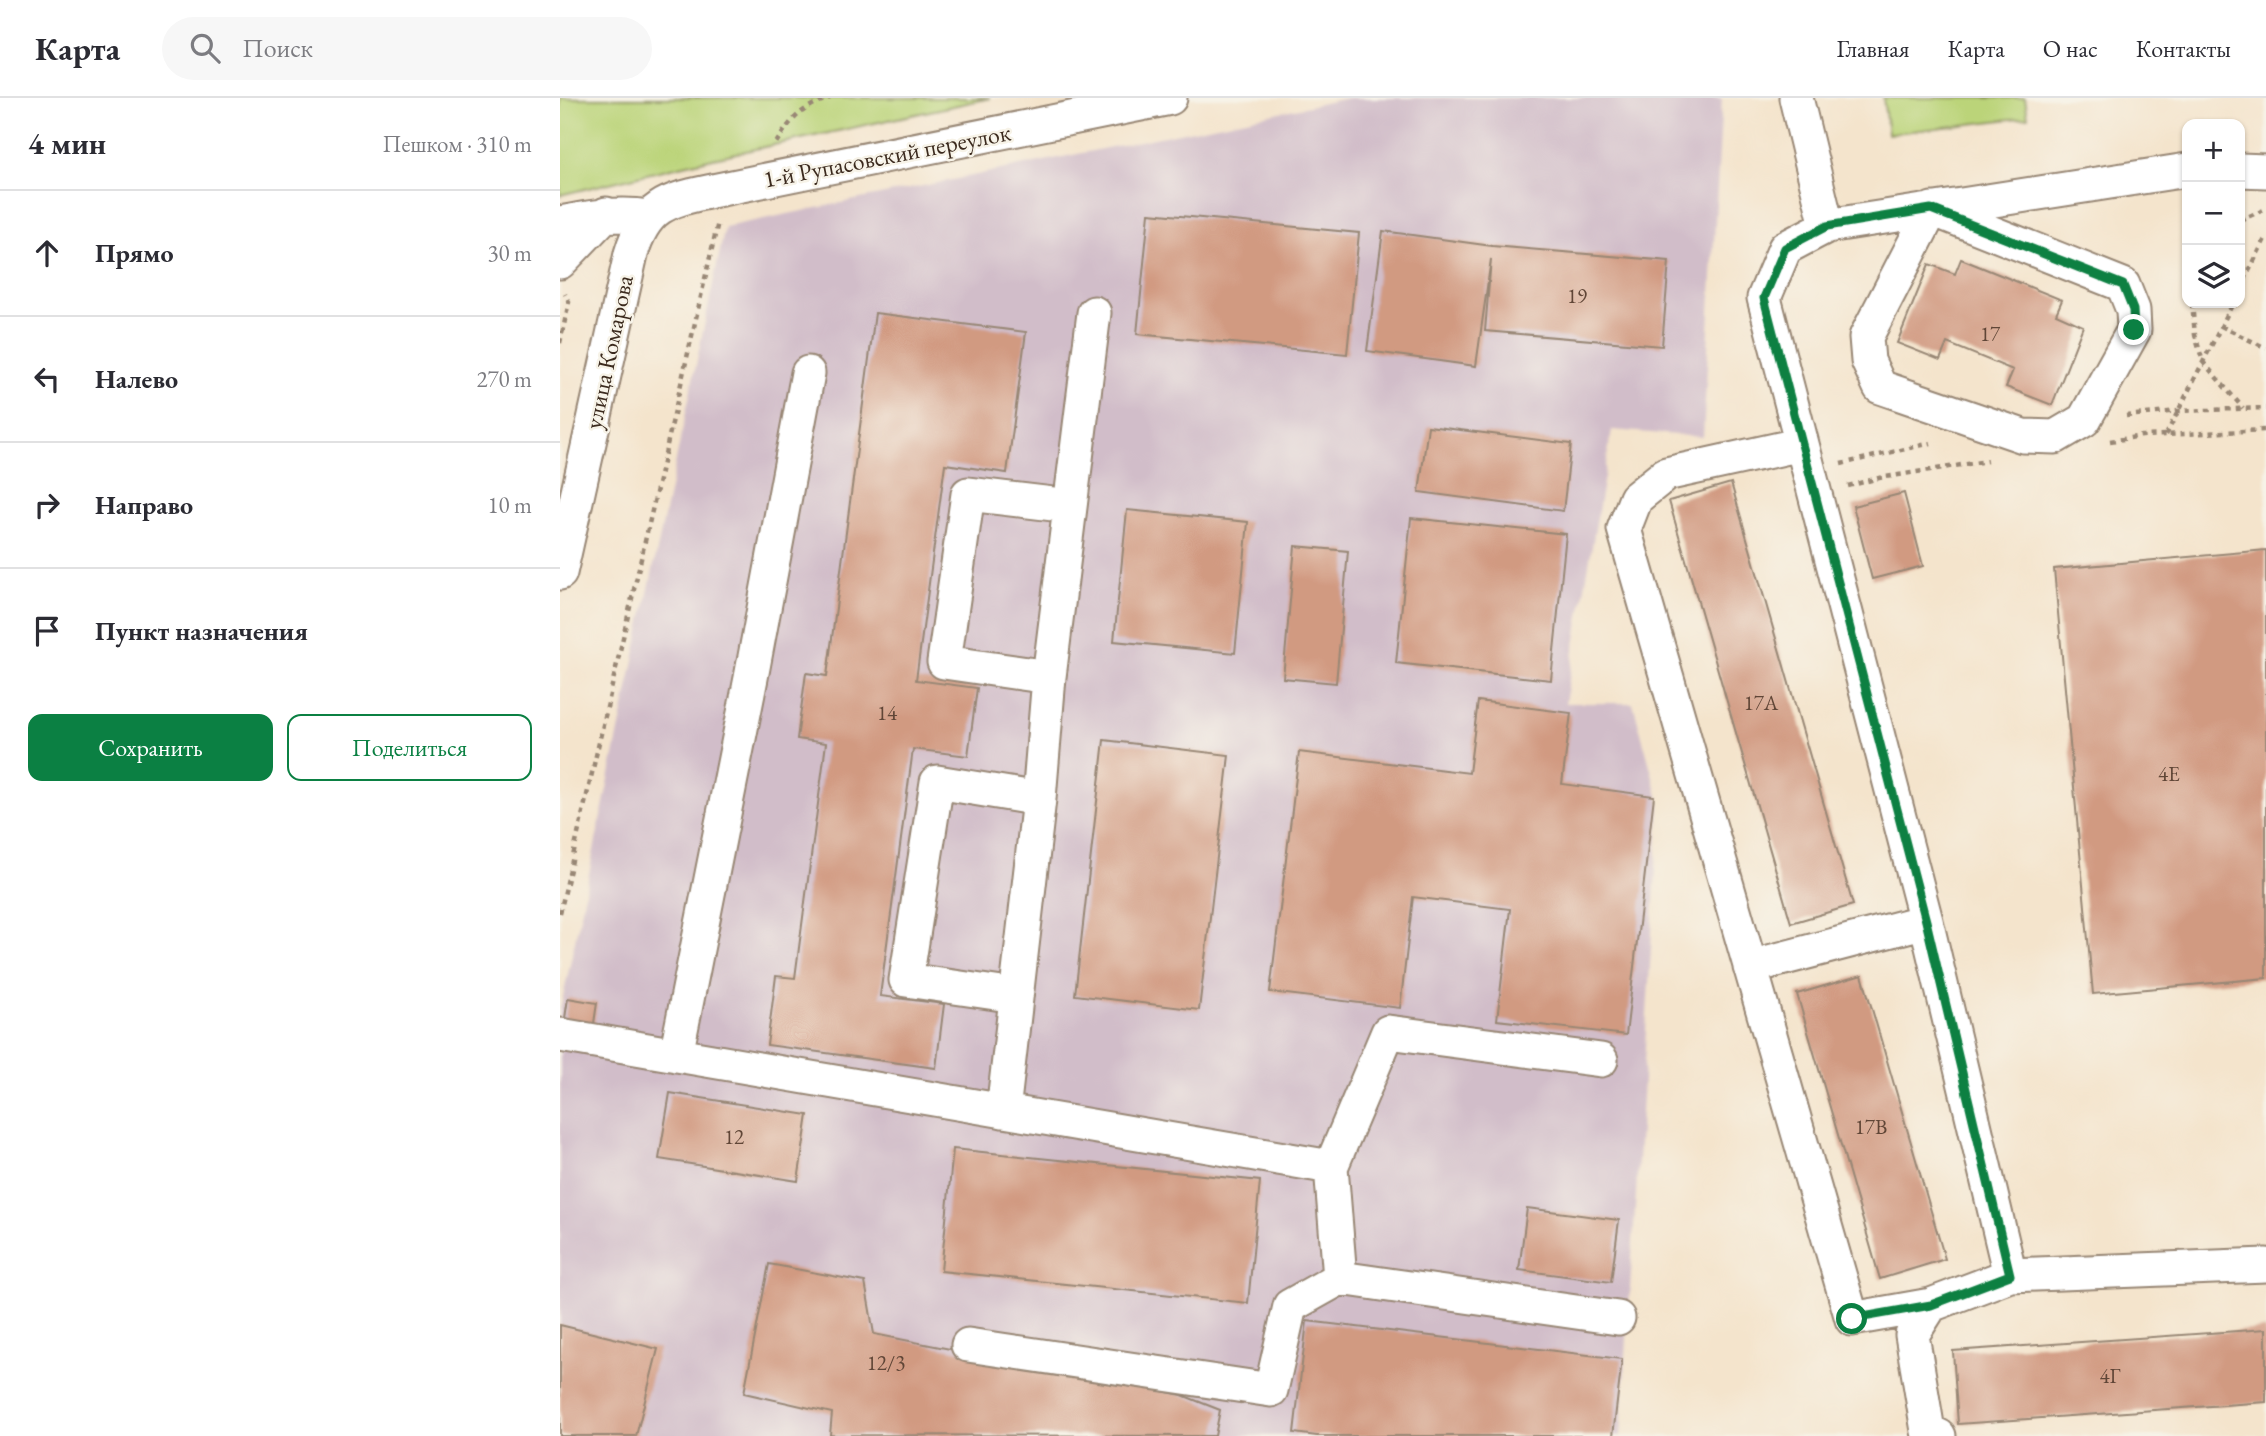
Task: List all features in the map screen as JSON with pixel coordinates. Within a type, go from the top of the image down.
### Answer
[{"type":"street","name":"1-й Рупасовский переулок","points":[[649,217],[660,206],[674,199],[1170,98]]},
{"type":"street","points":[[1796,98],[1827,226]]},
{"type":"street","points":[[2245,170],[2266,171]]},
{"type":"street","points":[[2010,1275],[1926,921],[1764,298],[1785,248],[1827,226],[2182,171]]},
{"type":"street","points":[[1931,209],[2123,285],[2133,310],[2134,330],[2084,420],[2055,437],[2023,436],[1880,387],[1868,360],[1866,337],[1931,209]]},
{"type":"street","points":[[560,262],[606,214]]},
{"type":"street","points":[[560,223],[606,214],[649,217]]},
{"type":"street","name":"улица Комарова","points":[[560,573],[631,254],[638,234],[649,217]]},
{"type":"street","points":[[1003,1111],[1039,800],[1049,677],[1094,313]]},
{"type":"street","points":[[676,1055],[808,373]]},
{"type":"street","points":[[1802,444],[1666,474],[1636,498],[1624,529],[1852,1319],[1931,1305],[2010,1275],[2266,1265]]},
{"type":"street","points":[[1049,677],[944,662],[968,494],[1070,506]]},
{"type":"street","points":[[1016,996],[906,980],[937,782],[1039,800]]},
{"type":"street","points":[[1750,967],[1926,921]]},
{"type":"street","points":[[1340,1278],[1331,1167],[1388,1032],[1601,1060]]},
{"type":"street","points":[[560,1035],[1331,1167]]},
{"type":"street","points":[[968,1345],[1271,1390],[1290,1306],[1340,1278],[1618,1318]]},
{"type":"street","points":[[1931,1305],[1912,1335],[1928,1431],[1940,1436]]},
{"type":"path","points":[[775,144],[790,120],[811,104],[830,98]]},
{"type":"path","points":[[2245,218],[2266,209]]},
{"type":"path","points":[[560,914],[719,218]]},
{"type":"path","points":[[2245,279],[2266,237]]},
{"type":"path","points":[[2245,269],[2249,271]]},
{"type":"path","points":[[560,284],[569,302],[560,343]]},
{"type":"path","points":[[2192,308],[2195,335],[2203,362],[2244,409]]},
{"type":"path","points":[[2166,435],[2230,308]]},
{"type":"path","points":[[2221,326],[2266,348]]},
{"type":"shaded area","points":[[1348,98],[1722,98],[1703,437],[1612,430],[1565,703],[1633,703],[1660,803],[1621,1436],[560,1436],[560,1012],[725,227]]},
{"type":"green space","points":[[560,98],[990,98],[709,159],[560,195]]},
{"type":"green space","points":[[1883,98],[2025,98],[2028,117],[1888,134]]},
{"type":"building","points":[[1149,213],[1359,233],[1347,354],[1137,334]]},
{"type":"building","points":[[1383,231],[1492,246],[1669,261],[1662,346],[1485,331],[1491,259],[1476,366],[1367,351]]},
{"type":"building","points":[[1961,259],[2062,300],[2056,314],[2083,326],[2052,405],[2006,387],[2013,370],[1947,343],[1940,360],[1897,343],[1929,264],[1955,274]]},
{"type":"building","points":[[875,313],[1026,332],[1007,473],[945,464],[916,680],[977,688],[968,756],[913,749],[880,996],[944,1004],[936,1068],[767,1045],[776,976],[795,978],[826,743],[797,739],[806,673],[827,676]]},
{"type":"building","points":[[1428,426],[1571,444],[1563,511],[1419,492]]},
{"type":"building","points":[[1731,483],[1853,905],[1791,923],[1669,501]]},
{"type":"building","points":[[1904,493],[1923,566],[1872,579],[1853,506]]},
{"type":"building","points":[[1127,510],[1248,522],[1235,653],[1114,641]]},
{"type":"building","points":[[1411,518],[1566,534],[1551,680],[1396,663]]},
{"type":"building","points":[[1295,546],[1348,551],[1336,683],[1283,678]]},
{"type":"building","points":[[2266,550],[2266,978],[2093,994],[2054,569]]},
{"type":"building","points":[[1478,701],[1571,713],[1562,784],[1654,796],[1626,1035],[1497,1020],[1510,909],[1413,897],[1400,1008],[1270,992],[1299,752],[1469,773]]},
{"type":"building","points":[[1104,740],[1229,755],[1199,1010],[1075,995]]},
{"type":"building","points":[[1862,975],[1945,1259],[1880,1279],[1797,994]]},
{"type":"building","points":[[568,998],[597,1003],[593,1030],[564,1025]]},
{"type":"building","points":[[670,1093],[808,1115],[798,1181],[659,1159]]},
{"type":"building","points":[[953,1149],[1260,1181],[1248,1303],[941,1271]]},
{"type":"building","points":[[1527,1208],[1619,1220],[1611,1282],[1519,1270]]},
{"type":"building","points":[[769,1264],[865,1282],[874,1334],[1182,1395],[1220,1410],[1215,1436],[830,1435],[832,1413],[744,1393]]},
{"type":"building","points":[[1307,1321],[1622,1359],[1613,1436],[1317,1436],[1294,1433]]},
{"type":"building","points":[[560,1325],[658,1349],[636,1436],[560,1436]]},
{"type":"building","points":[[2266,1329],[2266,1402],[1958,1424],[1953,1351]]},
{"type":"route","points":[[1852,1319],[1931,1305],[2010,1275],[1926,921],[1764,298],[1785,248],[1827,226],[1931,209],[2123,285],[2133,310],[2134,330]]}]
